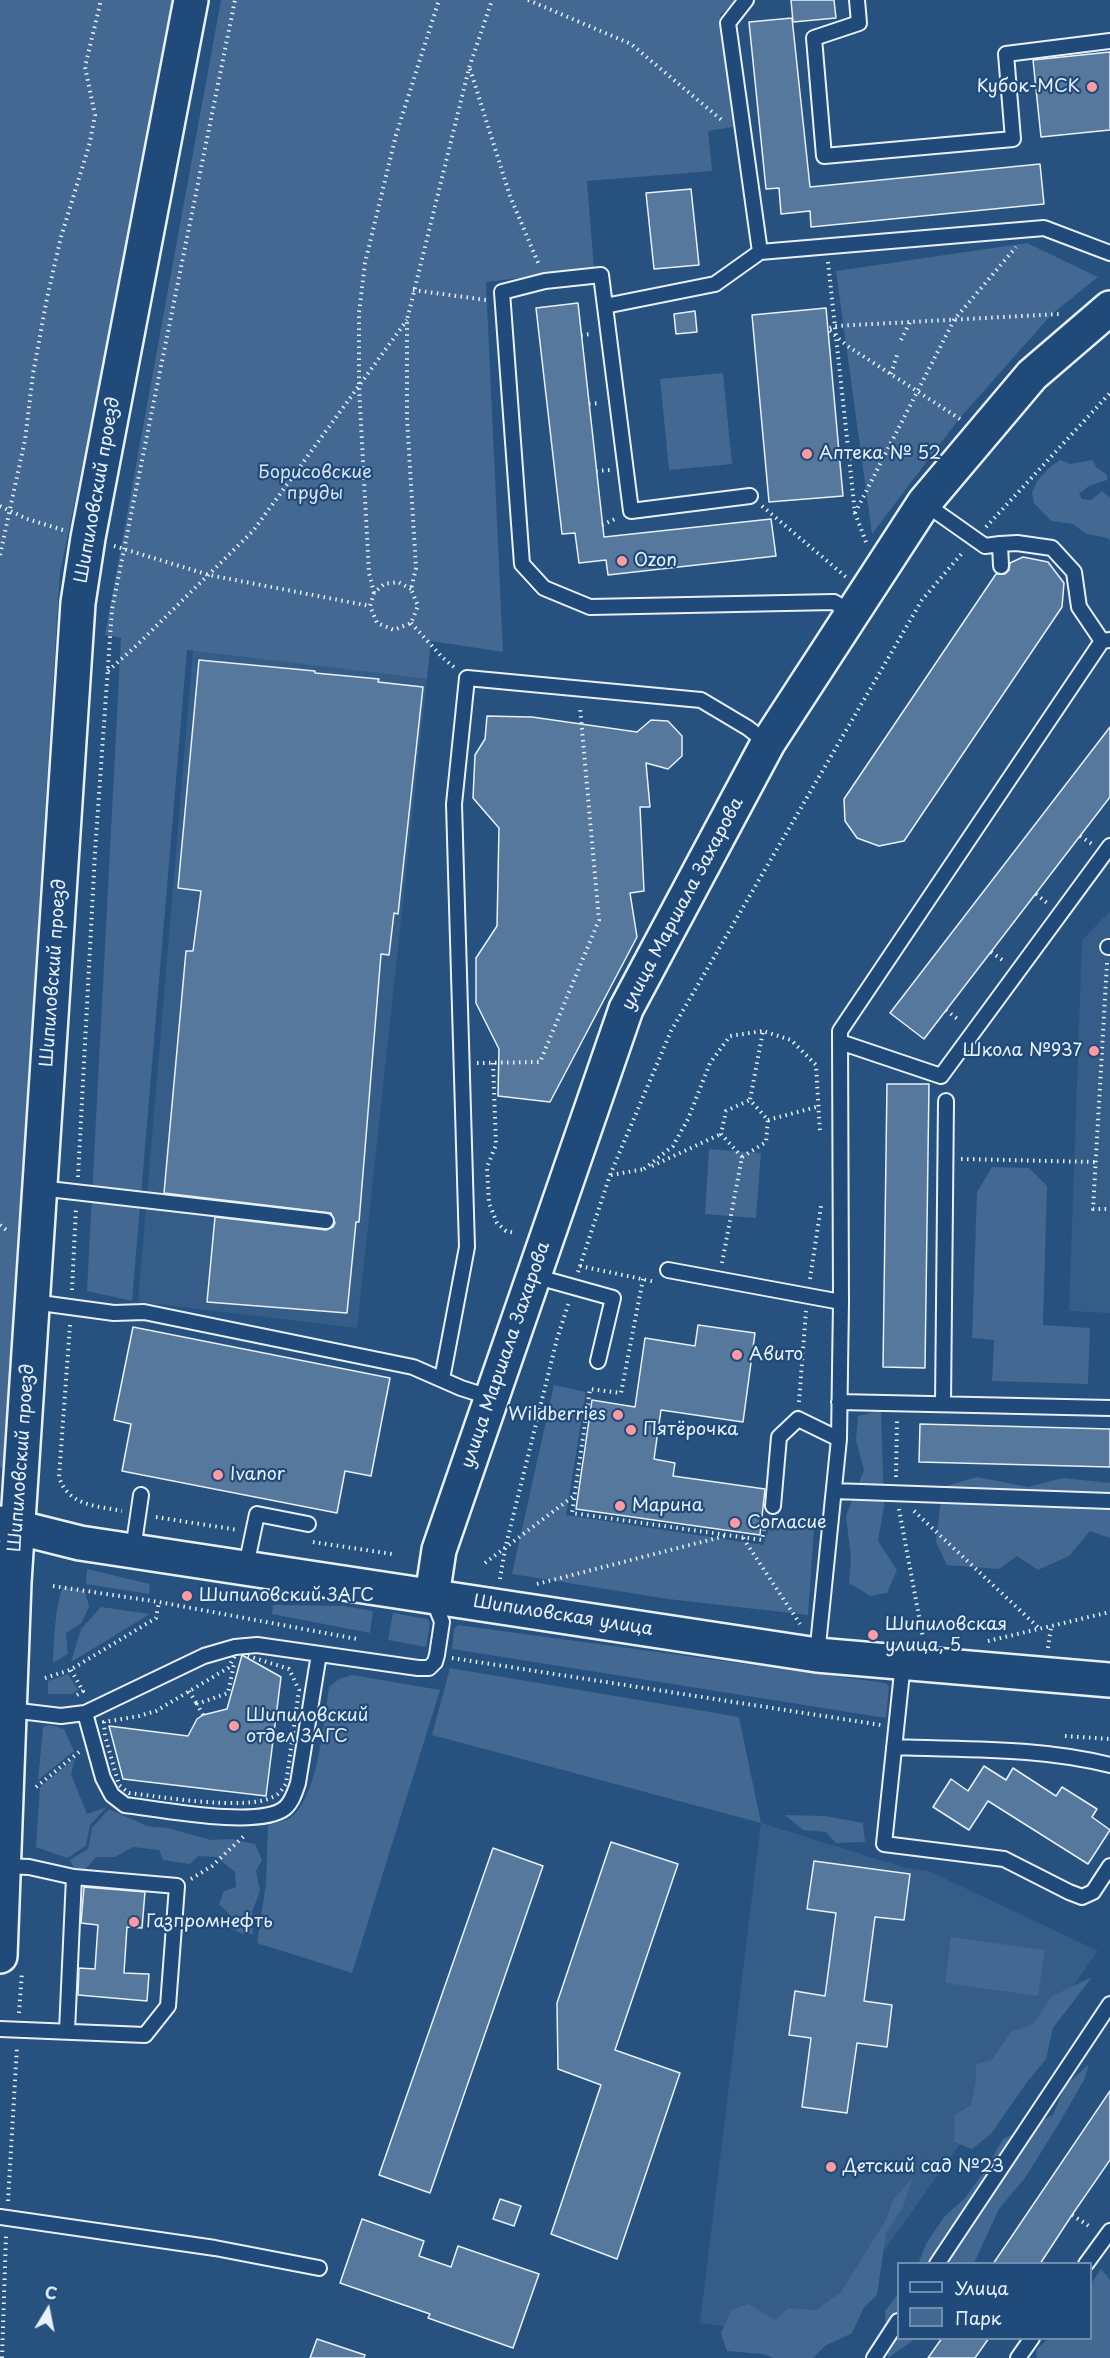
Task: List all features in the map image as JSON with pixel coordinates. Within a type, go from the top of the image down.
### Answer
[{"type":"main road","name":"Шипиловский проезд","points":[[0,1956],[14,1582],[9,1525],[33,1302],[78,603],[88,538],[191,0]]},
{"type":"main road","name":"улица Маршала Захарова","points":[[432,1596],[439,1550],[626,1009],[768,743],[924,503],[1032,375],[1110,308]]},
{"type":"main road","name":"Шипиловская улица","points":[[9,1525],[80,1542],[817,1655],[913,1652],[1110,1680]]},
{"type":"lane","points":[[746,0],[729,23],[760,252]]},
{"type":"lane","points":[[856,0],[859,23],[814,38],[824,156],[1013,139],[1006,54],[1110,41]]},
{"type":"lane","points":[[605,306],[716,284],[760,252],[1044,228],[1110,253]]},
{"type":"lane","points":[[750,496],[631,511],[601,275],[545,281],[502,292],[522,564],[544,588],[591,607],[834,602],[851,613]]},
{"type":"lane","points":[[817,1655],[839,1439],[840,1031],[1106,641],[1079,607],[1074,572],[1052,548],[1017,543],[985,546],[924,503]]},
{"type":"lane","points":[[1000,544],[1001,566]]},
{"type":"lane","points":[[442,1379],[467,1247],[454,804],[467,678],[701,700],[748,728],[768,743]]},
{"type":"lane","points":[[840,1042],[941,1076],[1110,846]]},
{"type":"lane","points":[[943,1404],[946,1101]]},
{"type":"lane","points":[[40,1188],[326,1221]]},
{"type":"lane","points":[[534,1276],[573,1289],[614,1298],[598,1361]]},
{"type":"lane","points":[[667,1277],[718,1279],[841,1302]]},
{"type":"lane","points":[[33,1302],[114,1313],[144,1312],[412,1367],[461,1388],[492,1398]]},
{"type":"lane","points":[[839,1402],[1110,1408]]},
{"type":"lane","points":[[773,1506],[779,1437],[798,1419],[839,1439]]},
{"type":"lane","points":[[834,1491],[1110,1501]]},
{"type":"lane","points":[[133,1550],[141,1495]]},
{"type":"lane","points":[[246,1566],[257,1514],[308,1524]]},
{"type":"lane","points":[[11,1710],[61,1716],[85,1713],[204,1656],[235,1647],[257,1645],[429,1668],[435,1662],[437,1655],[442,1622],[432,1596]]},
{"type":"lane","points":[[913,1652],[894,1747],[884,1778],[884,1844],[1004,1859],[1082,1897],[1093,1892],[1110,1866]]},
{"type":"lane","points":[[85,1713],[103,1778],[112,1795],[125,1805],[233,1818],[264,1817],[287,1807],[298,1783],[319,1654]]},
{"type":"lane","points":[[894,1747],[1010,1750],[1080,1757],[1110,1765]]},
{"type":"lane","points":[[0,2029],[145,2036],[168,2006],[177,1886],[74,1877],[29,1868],[4,1866]]},
{"type":"lane","points":[[67,2031],[74,1877]]},
{"type":"lane","points":[[938,2262],[1110,2004]]},
{"type":"lane","points":[[3,2218],[214,2248],[319,2268]]},
{"type":"lane","points":[[1087,2262],[1110,2231]]},
{"type":"lane","points":[[874,2358],[897,2323]]},
{"type":"lane","points":[[1018,2358],[1031,2340]]},
{"type":"path","points":[[0,555],[26,440],[33,374],[47,298],[61,237],[90,142],[95,115],[86,68],[101,0]]},
{"type":"path","points":[[85,1503],[67,1493],[59,1477],[71,1307],[95,852],[112,609],[235,0]]},
{"type":"path","points":[[374,593],[369,573],[359,386],[359,313],[364,263],[396,135],[439,0]]},
{"type":"path","points":[[411,589],[399,582],[384,584],[374,593],[370,606],[377,623],[394,630],[411,623],[418,606],[411,589],[416,568],[407,418],[407,320],[469,68],[492,0]]},
{"type":"path","points":[[528,0],[631,44],[745,140]]},
{"type":"path","points":[[469,68],[510,196],[545,281]]},
{"type":"path","points":[[855,513],[954,320],[1033,229]]},
{"type":"path","points":[[826,246],[855,513],[869,548]]},
{"type":"path","points":[[413,290],[503,302]]},
{"type":"path","points":[[835,326],[1067,313]]},
{"type":"path","points":[[108,671],[253,531],[407,320]]},
{"type":"path","points":[[901,340],[910,322]]},
{"type":"path","points":[[836,338],[966,422]]},
{"type":"path","points":[[891,374],[897,356]]},
{"type":"path","points":[[500,1579],[505,1549],[557,1339],[610,1175],[671,1031],[922,600],[1110,393]]},
{"type":"path","points":[[750,496],[847,577]]},
{"type":"path","points":[[0,506],[27,519],[72,533]]},
{"type":"path","points":[[104,543],[209,575],[370,606]]},
{"type":"path","points":[[411,623],[443,658]]},
{"type":"path","points":[[462,1063],[540,1062],[599,920],[580,705]]},
{"type":"path","points":[[1109,947],[1093,1209],[1110,1209]]},
{"type":"path","points":[[644,1169],[673,1146],[688,1119],[710,1063],[730,1036],[763,1031],[791,1040],[816,1065],[821,1141]]},
{"type":"path","points":[[750,1100],[763,1031]]},
{"type":"path","points":[[493,1063],[496,1145],[487,1167],[489,1203],[497,1223],[506,1231],[515,1233]]},
{"type":"path","points":[[768,1120],[819,1106],[839,1096]]},
{"type":"path","points":[[718,1279],[742,1157],[766,1142],[768,1120],[750,1100]]},
{"type":"path","points":[[721,1134],[726,1111],[750,1100]]},
{"type":"path","points":[[610,1175],[644,1169],[721,1134]]},
{"type":"path","points":[[721,1134],[742,1157]]},
{"type":"path","points":[[946,1159],[1096,1162]]},
{"type":"path","points":[[798,1419],[808,1296],[822,1198]]},
{"type":"path","points":[[0,1225],[10,1232]]},
{"type":"path","points":[[580,1266],[643,1280],[667,1277]]},
{"type":"path","points":[[643,1280],[621,1393],[590,1389],[572,1513],[762,1540],[765,1522],[773,1506]]},
{"type":"path","points":[[897,1403],[896,1494],[913,1652]]},
{"type":"path","points":[[896,1494],[1041,1630]]},
{"type":"path","points":[[485,1563],[574,1496]]},
{"type":"path","points":[[537,1584],[729,1535]]},
{"type":"path","points":[[742,1537],[800,1624]]},
{"type":"path","points":[[53,1586],[159,1602],[366,1641]]},
{"type":"path","points":[[45,1678],[70,1670],[156,1618],[159,1602]]},
{"type":"path","points":[[978,1643],[1110,1612]]},
{"type":"path","points":[[1048,1652],[1051,1627]]},
{"type":"path","points":[[236,1654],[289,1669],[299,1690],[286,1784],[280,1793],[271,1798],[228,1804],[129,1793],[121,1787],[105,1736],[104,1722],[156,1711],[228,1668],[236,1654]]},
{"type":"path","points":[[197,1704],[228,1693],[236,1654]]},
{"type":"path","points":[[437,1655],[896,1728]]},
{"type":"path","points":[[70,1670],[83,1691],[73,1697]]},
{"type":"path","points":[[189,1691],[203,1715]]},
{"type":"path","points":[[1064,1736],[1110,1739]]},
{"type":"path","points":[[36,1786],[77,1753]]},
{"type":"path","points":[[177,1886],[212,1866],[264,1817]]},
{"type":"path","points":[[2,2358],[3,2218]]},
{"type":"shaded area","points":[[193,650],[427,679],[357,1328],[138,1302]]},
{"type":"shaded area","name":"Школа №937","points":[[1110,911],[1110,1313],[1069,1311],[1082,940]]},
{"type":"shaded area","name":"Детский сад №23","points":[[761,1823],[906,1868],[929,1871],[1098,1951],[821,2339],[700,2323]]},
{"type":"green space","points":[[0,0],[184,0],[137,206],[60,572],[4,1465],[0,1468]]},
{"type":"green space","name":"Борисовские пруды","points":[[221,0],[736,0],[720,15],[733,127],[708,131],[712,171],[587,181],[594,269],[486,282],[503,652],[431,641],[427,679],[187,650],[132,1301],[87,1291],[121,638],[105,635]]},
{"type":"green space","points":[[1027,243],[1098,277],[1052,314],[959,419],[872,534],[836,271]]},
{"type":"green space","points":[[723,373],[732,464],[669,470],[660,379]]},
{"type":"green space","points":[[1060,460],[1070,464],[1093,460],[1096,467],[1107,475],[1107,480],[1089,486],[1079,494],[1082,499],[1091,500],[1102,491],[1110,498],[1110,541],[1108,538],[1086,534],[1073,524],[1051,521],[1034,503],[1032,493],[1037,481]]},
{"type":"green space","points":[[709,1149],[761,1153],[756,1218],[705,1214]]},
{"type":"green space","points":[[992,1167],[1029,1168],[1047,1186],[1043,1325],[1090,1328],[1088,1384],[992,1381],[994,1340],[972,1338],[977,1192]]},
{"type":"green space","points":[[554,1385],[586,1392],[566,1515],[763,1545],[769,1529],[814,1528],[808,1615],[668,1599],[512,1574]]},
{"type":"green space","points":[[881,1410],[884,1506],[878,1541],[897,1570],[887,1593],[870,1596],[849,1583],[851,1558],[846,1516],[864,1470],[856,1440],[858,1416]]},
{"type":"green space","points":[[977,1477],[1028,1487],[1063,1478],[1110,1483],[1110,1538],[1090,1531],[1069,1556],[1038,1570],[1017,1556],[999,1569],[947,1565],[936,1542],[940,1507],[946,1486]]},
{"type":"green space","points":[[87,1569],[150,1584],[149,1594],[86,1584]]},
{"type":"green space","points":[[63,1587],[85,1591],[89,1607],[81,1623],[66,1633],[68,1654],[53,1663],[54,1634]]},
{"type":"green space","points":[[273,1605],[344,1606],[373,1611],[370,1633],[272,1614]]},
{"type":"green space","points":[[101,1607],[150,1614],[71,1662],[81,1629]]},
{"type":"green space","points":[[393,1613],[427,1619],[430,1623],[426,1647],[388,1640]]},
{"type":"green space","points":[[458,1625],[886,1683],[889,1687],[886,1718],[452,1649],[454,1630]]},
{"type":"green space","points":[[450,1668],[739,1717],[761,1823],[432,1735]]},
{"type":"green space","points":[[68,1674],[78,1690],[72,1694],[48,1694],[48,1681]]},
{"type":"green space","points":[[352,1675],[440,1690],[352,1973],[257,1943],[266,1884],[268,1825],[291,1817],[308,1793],[322,1737],[329,1687],[339,1679]]},
{"type":"green space","points":[[50,1725],[64,1729],[74,1751],[38,1780],[43,1727]]},
{"type":"green space","points":[[75,1758],[71,1774],[87,1814],[107,1807],[90,1825],[86,1846],[67,1858],[36,1847],[40,1787]]},
{"type":"green space","points":[[109,1809],[147,1826],[168,1828],[211,1840],[231,1839],[255,1844],[262,1860],[256,1871],[260,1891],[252,1912],[253,1934],[243,1934],[226,1926],[232,1917],[219,1904],[224,1891],[236,1887],[235,1872],[217,1857],[198,1856],[190,1864],[163,1860],[159,1850],[133,1847],[115,1857],[96,1857],[83,1872],[76,1872],[70,1860],[88,1849],[92,1828]]},
{"type":"green space","points":[[785,1815],[825,1816],[863,1823],[865,1842],[836,1843],[826,1832],[803,1830]]},
{"type":"green space","points":[[951,1937],[1045,1950],[1038,1996],[945,1983]]},
{"type":"green space","points":[[1092,1977],[1053,2028],[1046,2059],[991,2134],[972,2149],[954,2142],[955,2115],[971,2105],[976,2080],[976,2064],[991,2061],[1011,2032],[1033,2024],[1052,1996]]},
{"type":"green space","points":[[1089,2064],[1084,2080],[1058,2125],[1025,2178],[999,2209],[974,2262],[919,2262],[926,2244],[944,2217],[965,2198],[1003,2139],[1053,2115],[1065,2086]]},
{"type":"green space","points":[[913,2177],[903,2207],[886,2233],[877,2295],[864,2307],[852,2333],[825,2346],[813,2358],[774,2358],[763,2354],[727,2351],[721,2333],[731,2310],[749,2304],[775,2320],[788,2308],[816,2310],[841,2292],[887,2218],[892,2201]]},
{"type":"green space","points":[[1101,2269],[1110,2280],[1110,2358],[1036,2358],[1037,2349],[1047,2340],[1092,2340],[1092,2282]]},
{"type":"green space","points":[[897,2295],[897,2340],[914,2340],[888,2358],[885,2311]]},
{"type":"building","points":[[791,0],[834,0],[836,18],[793,22]]},
{"type":"building","points":[[792,18],[810,187],[1040,164],[1044,204],[811,227],[810,211],[781,214],[779,188],[766,189],[749,22]]},
{"type":"building","points":[[1110,52],[1110,130],[1041,137],[1033,60]]},
{"type":"building","points":[[691,189],[699,265],[654,269],[646,193]]},
{"type":"building","points":[[578,303],[604,537],[771,519],[776,556],[608,575],[606,560],[579,563],[575,533],[562,534],[536,308]]},
{"type":"building","points":[[826,308],[843,496],[769,502],[752,315]]},
{"type":"building","points":[[695,311],[697,332],[676,334],[674,314]]},
{"type":"building","points":[[1023,557],[1048,562],[1064,583],[1062,607],[904,841],[879,846],[857,838],[845,821],[844,799],[996,574],[1005,574],[1009,570],[1010,563]]},
{"type":"building","points":[[199,660],[315,671],[315,673],[379,679],[378,682],[423,687],[398,914],[394,913],[389,955],[381,954],[359,1222],[356,1222],[347,1313],[207,1302],[215,1217],[326,1230],[333,1227],[335,1223],[331,1213],[164,1193],[186,951],[193,951],[201,891],[178,888]]},
{"type":"building","points":[[487,716],[532,717],[637,732],[651,720],[668,721],[682,736],[682,756],[668,769],[646,763],[650,807],[640,807],[644,891],[630,893],[637,937],[550,1102],[498,1096],[499,1049],[476,1003],[476,958],[497,926],[499,828],[473,798],[475,755],[485,739]]},
{"type":"building","points":[[1110,727],[1110,797],[924,1039],[890,1013]]},
{"type":"building","points":[[887,1084],[929,1084],[925,1368],[883,1367]]},
{"type":"building","points":[[698,1325],[755,1333],[743,1422],[661,1410],[654,1459],[675,1463],[673,1476],[765,1489],[760,1535],[576,1509],[592,1400],[635,1407],[645,1338],[695,1346]]},
{"type":"building","points":[[133,1327],[390,1378],[371,1476],[345,1471],[337,1513],[122,1471],[131,1424],[114,1420]]},
{"type":"building","points":[[920,1424],[1110,1429],[1110,1467],[919,1462]]},
{"type":"building","name":"Шипиловский отдел ЗАГС","points":[[242,1655],[281,1677],[266,1796],[123,1779],[109,1726],[188,1736],[197,1719],[203,1715],[227,1709]]},
{"type":"building","points":[[984,1766],[1006,1780],[1013,1768],[1056,1796],[1062,1787],[1097,1809],[1092,1817],[1110,1830],[1088,1864],[988,1801],[969,1830],[933,1807],[951,1779],[968,1791]]},
{"type":"building","points":[[611,1842],[678,1864],[615,2050],[680,2073],[617,2259],[551,2234],[601,2085],[558,2069],[557,2003]]},
{"type":"building","points":[[493,1848],[543,1866],[430,2193],[379,2175]]},
{"type":"building","points":[[814,1861],[910,1874],[904,1920],[875,1917],[864,2001],[892,2005],[887,2047],[857,2043],[847,2113],[802,2107],[811,2038],[789,2035],[795,1991],[825,1996],[836,1913],[807,1909]]},
{"type":"building","points":[[84,1887],[145,1892],[142,1928],[127,1927],[124,1973],[149,1974],[147,2001],[78,1995],[79,1968],[95,1969],[98,1925],[81,1923]]},
{"type":"building","points":[[1110,2091],[1110,2160],[1041,2262],[994,2262]]},
{"type":"building","points":[[500,2199],[521,2206],[514,2226],[493,2219]]},
{"type":"building","points":[[362,2219],[424,2241],[419,2256],[451,2267],[458,2246],[539,2274],[513,2348],[428,2318],[430,2314],[340,2283]]},
{"type":"building","points":[[317,2339],[365,2355],[364,2358],[310,2358]]},
{"type":"building","points":[[941,2340],[988,2340],[975,2358],[928,2358]]},
{"type":"place","name":"Кубок-МСК","points":[[1092,87]]},
{"type":"place","name":"Аптека № 52","points":[[807,454]]},
{"type":"place","name":"Ozon","points":[[622,561]]},
{"type":"place","name":"Школа №937","points":[[1094,1051]]},
{"type":"place","name":"Авито","points":[[737,1355]]},
{"type":"place","name":"Wildberries","points":[[618,1415]]},
{"type":"place","name":"Пятёрочка","points":[[631,1430]]},
{"type":"place","name":"Ivanor","points":[[218,1475]]},
{"type":"place","name":"Марина","points":[[620,1506]]},
{"type":"place","name":"Согласие","points":[[735,1523]]},
{"type":"place","name":"Шипиловский ЗАГС","points":[[187,1596]]},
{"type":"place","name":"Шипиловская улица, 5","points":[[873,1635]]},
{"type":"place","name":"Шипиловский отдел ЗАГС","points":[[234,1726]]},
{"type":"place","name":"Газпромнефть","points":[[134,1922]]},
{"type":"place","name":"Детский сад №23","points":[[831,2167]]}]
